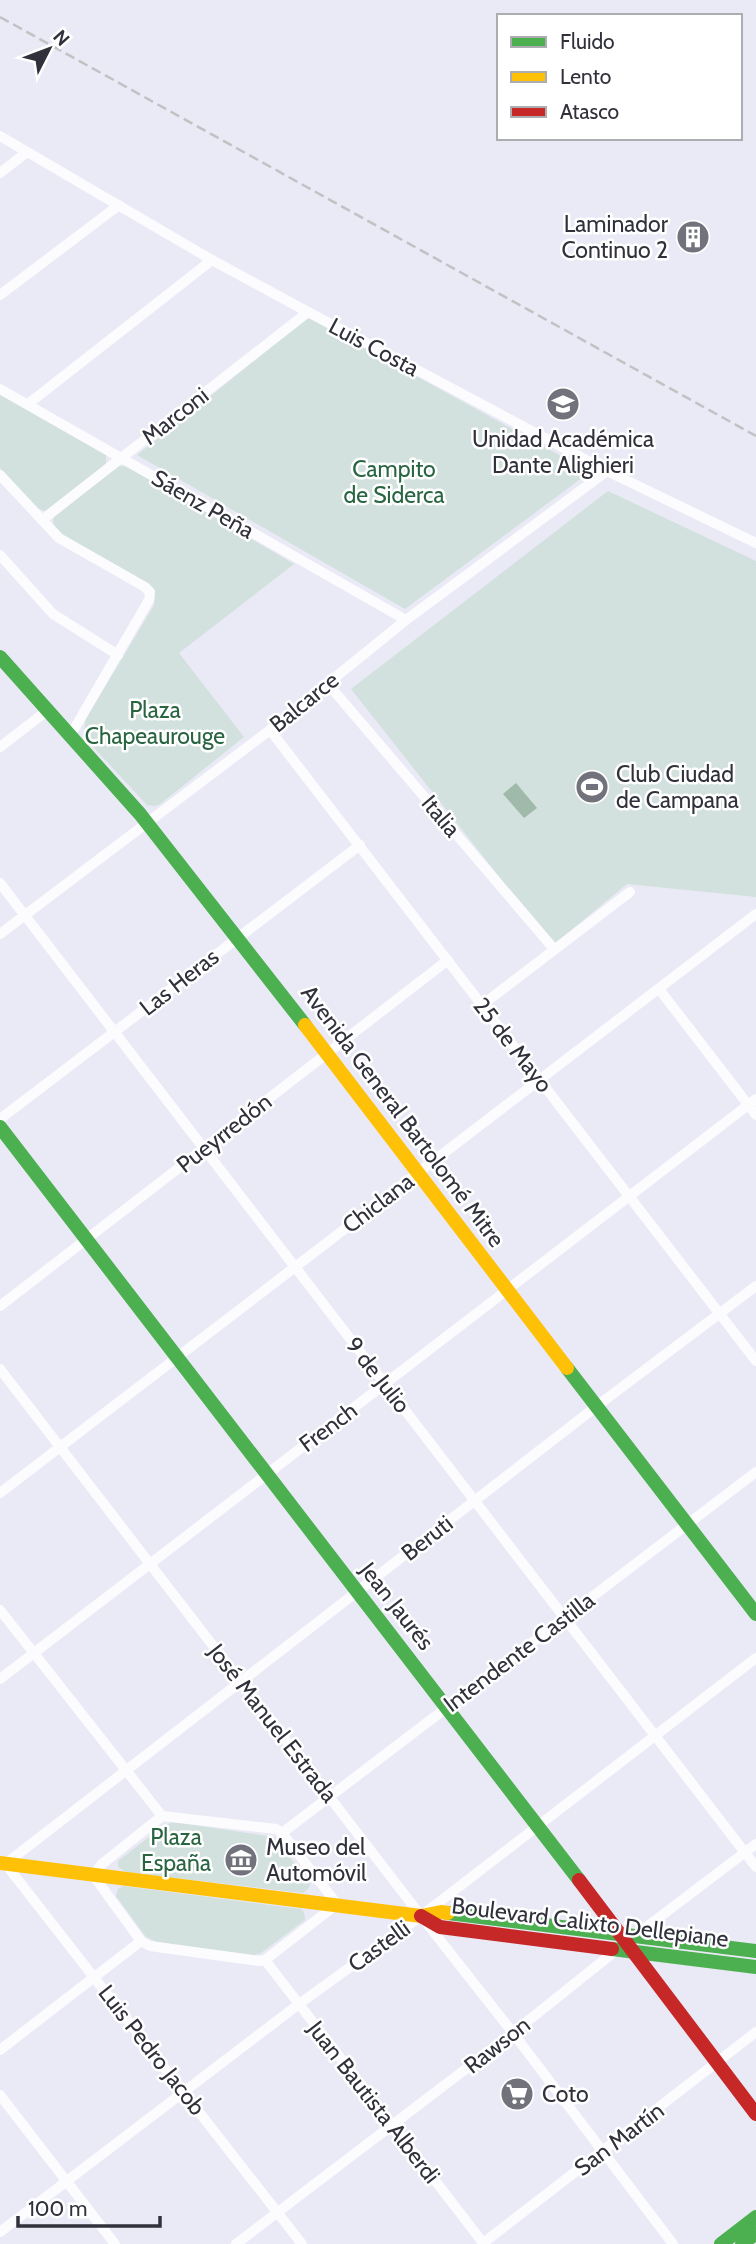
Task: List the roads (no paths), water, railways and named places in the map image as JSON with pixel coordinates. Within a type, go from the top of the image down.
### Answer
[{"type":"main road","name":"Avenida General Bartolomé Mitre","points":[[0,657],[146,822],[237,937],[756,1614]]},
{"type":"main road","name":"Jean Jaurés","points":[[0,1127],[447,1707],[756,2114]]},
{"type":"main road","name":"Boulevard Calixto Dellepiane","points":[[1,1863],[421,1916],[439,1927],[756,1951]]},
{"type":"main road","name":"Boulevard Calixto Dellepiane","points":[[627,1943],[756,1967]]},
{"type":"main road","points":[[720,2244],[756,2217]]},
{"type":"main road","points":[[742,2244],[756,2233]]},
{"type":"street","name":"Luis Costa","points":[[0,136],[212,260],[307,312],[607,471],[756,543]]},
{"type":"street","points":[[0,173],[27,152]]},
{"type":"street","points":[[0,295],[119,205]]},
{"type":"street","points":[[28,404],[212,260]]},
{"type":"street","name":"Marconi","points":[[42,520],[307,312]]},
{"type":"street","name":"Sáenz Peña","points":[[0,389],[406,620]]},
{"type":"street","name":"Balcarce","points":[[0,934],[270,730],[406,620],[607,471]]},
{"type":"street","points":[[0,475],[59,538],[150,592],[149,600],[70,736]]},
{"type":"street","points":[[0,555],[53,614],[118,655]]},
{"type":"street","name":"Italia","points":[[328,684],[554,949]]},
{"type":"street","points":[[0,747],[48,710]]},
{"type":"street","name":"25 de Mayo","points":[[270,730],[756,1361]]},
{"type":"street","name":"Las Heras","points":[[0,1119],[359,845]]},
{"type":"street","name":"9 de Julio","points":[[0,883],[756,1867]]},
{"type":"street","points":[[482,1005],[630,892]]},
{"type":"street","name":"Chiclana","points":[[0,1493],[756,914]]},
{"type":"street","name":"Pueyrredón","points":[[0,1306],[448,960]]},
{"type":"street","points":[[659,989],[752,1102],[756,1115]]},
{"type":"street","name":"French","points":[[0,1679],[752,1102]]},
{"type":"street","name":"Beruti","points":[[1,1863],[125,1772],[756,1286]]},
{"type":"street","name":"José Manuel Estrada","points":[[0,1369],[673,2244]]},
{"type":"street","name":"Intendente Castilla","points":[[282,1833],[756,1472]]},
{"type":"street","points":[[0,1610],[162,1816],[276,1829],[282,1833],[337,1904],[265,1960],[149,1946],[141,1941],[93,1875],[102,1864],[162,1816]]},
{"type":"street","name":"Castelli","points":[[0,2232],[299,2004],[421,1916],[756,1658]]},
{"type":"street","name":"Rawson","points":[[236,2244],[756,1844]]},
{"type":"street","name":"Luis Pedro Jacob","points":[[1,1863],[95,1977],[302,2244]]},
{"type":"street","points":[[0,2050],[141,1941]]},
{"type":"street","name":"Juan Bautista Alberdi","points":[[265,1960],[483,2244]]},
{"type":"street","name":"San Martín","points":[[483,2244],[756,2032]]},
{"type":"street","points":[[0,2095],[115,2244]]},
{"type":"railway","points":[[0,17],[756,436]]},
{"type":"place","name":"Laminador Continuo 2","points":[[693,237]]},
{"type":"place","name":"Unidad Académica Dante Alighieri","points":[[563,404]]},
{"type":"place","name":"Club Ciudad de Campana","points":[[592,787]]},
{"type":"place","name":"Museo del Automóvil","points":[[241,1860]]},
{"type":"place","name":"Coto","points":[[517,2094]]},
{"type":"park label","name":"Campito de Siderca","points":[[394,482]]},
{"type":"park label","name":"Plaza Chapeaurouge","points":[[155,723]]},
{"type":"park label","name":"Plaza España","points":[[176,1850]]}]
